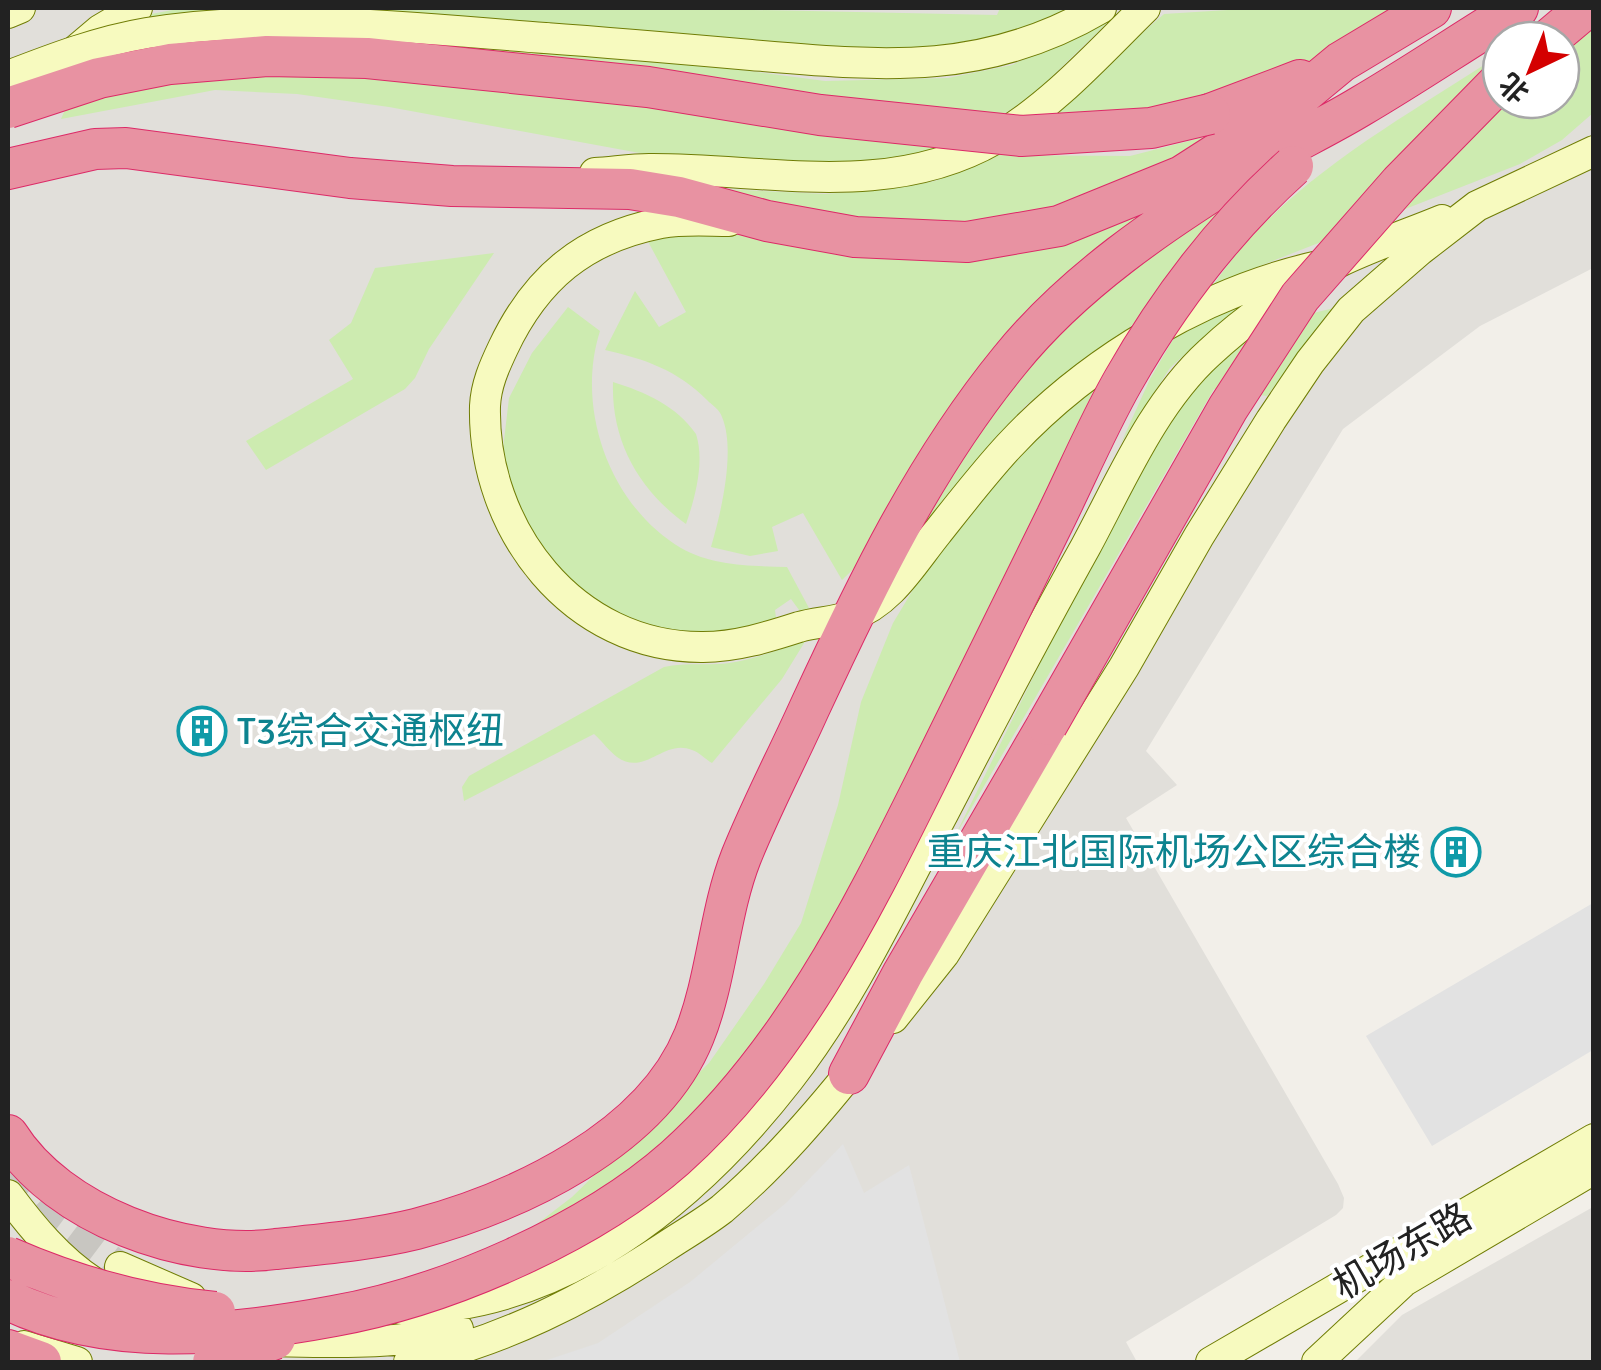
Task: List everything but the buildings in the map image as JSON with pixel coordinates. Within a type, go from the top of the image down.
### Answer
[{"type":"highway","points":[[8,169],[95,148],[126,148],[290,172],[452,186],[639,179],[680,198],[768,221],[856,236],[967,242],[1059,226],[1182,176],[1277,114],[1341,62],[1431,8]]},
{"type":"highway","points":[[8,1135],[41,1174],[73,1199],[123,1226],[184,1244],[252,1252],[412,1230],[475,1211],[536,1184],[605,1142],[668,1083],[692,1042],[709,992],[738,862],[852,616],[884,551],[952,436],[1013,356],[1095,275],[1164,224],[1249,168],[1359,108],[1509,13]]},
{"type":"highway","points":[[8,109],[99,78],[170,64],[267,56],[367,58],[628,85],[820,115],[1021,136],[1150,128],[1210,114],[1341,62]]},
{"type":"highway","points":[[838,1086],[1228,408],[1300,297],[1424,157],[1481,100]]},
{"type":"highway","points":[[8,1300],[90,1328],[142,1334],[321,1319],[377,1308],[451,1284],[525,1252],[627,1194],[683,1150],[750,1077],[812,994],[884,866],[1122,382],[1187,280],[1251,204],[1359,108]]},
{"type":"highway","points":[[8,1258],[88,1287],[174,1308],[321,1319]]},
{"type":"highway","points":[[214,1362],[321,1319]]},
{"type":"highway","points":[[8,1350],[41,1362]]},
{"type":"main road","points":[[8,13],[20,8]]},
{"type":"main road","points":[[8,109],[100,30],[137,8]]},
{"type":"main road","points":[[8,76],[60,56],[145,34],[243,24],[355,24],[908,65],[960,59],[1042,38],[1101,8]]},
{"type":"main road","points":[[588,249],[639,179],[859,177],[939,162],[998,138],[1044,104],[1146,8]]},
{"type":"main road","points":[[8,151],[21,146],[95,148]]},
{"type":"main road","points":[[768,221],[664,222],[625,232],[588,249],[547,279],[515,321],[491,374],[485,404],[488,461],[502,508],[546,578],[575,605],[606,624],[657,643],[703,647],[758,640],[852,616],[874,604],[905,576],[1010,444],[1109,360],[1196,308],[1278,275],[1337,262],[1477,206],[1594,151]]},
{"type":"main road","points":[[409,1362],[555,1313],[720,1210],[782,1151],[944,954],[1310,362],[1351,310],[1477,206]]},
{"type":"main road","points":[[377,1308],[442,1309],[492,1300],[538,1284],[630,1234],[725,1153],[790,1078],[833,1013],[1049,612],[1171,397],[1207,354],[1337,262]]},
{"type":"main road","points":[[8,1196],[33,1228],[79,1273],[146,1316],[202,1335],[316,1342],[431,1336],[528,1302],[581,1278],[644,1242],[707,1196],[838,1086]]},
{"type":"main road","name":"机场东路","points":[[1210,1362],[1594,1139]]},
{"type":"main road","name":"机场东路","points":[[1318,1362],[1404,1281],[1594,1169]]},
{"type":"main road","points":[[120,1267],[187,1297],[255,1316],[345,1330],[431,1336]]},
{"type":"main road","points":[[8,1340],[78,1362]]},
{"type":"shaded area","points":[[8,8],[1593,8],[1593,268],[1480,326],[1343,429],[1146,751],[1177,785],[1126,818],[1344,1198],[1343,1208],[1336,1215],[1126,1342],[1137,1362],[8,1362]]},
{"type":"shaded area","points":[[1593,903],[1593,1050],[1432,1146],[1366,1036]]},
{"type":"shaded area","points":[[843,1144],[864,1193],[909,1165],[960,1362],[541,1362],[598,1343],[690,1282],[786,1203]]},
{"type":"shaded area","points":[[1593,1207],[1593,1362],[1355,1362],[1402,1315]]},
{"type":"green space","points":[[183,8],[662,8],[997,15],[1000,8],[1089,8],[942,57],[486,25],[478,49],[689,63],[825,81],[948,78],[1012,65],[1114,16],[1031,97],[947,149],[843,166],[645,154],[297,94],[215,90],[61,119],[83,68],[125,19]]},
{"type":"green space","points":[[1259,8],[1403,8],[1320,58],[1228,92],[1163,111],[1043,120],[1164,14]]},
{"type":"green space","points":[[1571,8],[1593,8],[1593,113],[1562,140],[1520,164],[1214,284],[1242,247],[1309,184],[1384,129],[1481,67],[1481,120],[1581,120],[1581,20],[1553,20]]},
{"type":"green space","points":[[1232,130],[1128,193],[919,234],[699,188],[825,194],[878,190],[935,181],[995,155],[1130,156]]},
{"type":"green space","points":[[1241,194],[1135,323],[1026,405],[892,575],[961,450],[1018,376],[1112,280]]},
{"type":"green space","points":[[1161,206],[1097,261],[873,550],[842,580],[803,513],[772,527],[778,551],[750,556],[711,547],[727,464],[728,446],[721,414],[672,373],[605,350],[635,291],[659,327],[686,312],[645,236],[711,230],[880,257],[972,261],[1078,237]]},
{"type":"green space","points":[[494,253],[405,389],[266,470],[246,441],[353,379],[329,340],[351,323],[375,268]]},
{"type":"green space","points":[[1268,292],[1208,333],[1170,368],[1121,443],[1150,379],[1179,329]]},
{"type":"green space","points":[[568,307],[600,331],[593,361],[596,423],[604,453],[635,507],[656,530],[693,554],[733,564],[787,567],[809,608],[802,614],[791,599],[775,610],[777,626],[738,634],[663,631],[599,605],[564,576],[527,528],[502,457],[509,398],[532,353]]},
{"type":"green space","points":[[1334,308],[1267,396],[1214,389],[954,838],[1079,584],[1184,396],[1260,326]]},
{"type":"green space","points":[[1114,371],[838,923],[716,1097],[618,1185],[533,1227],[572,1197],[709,1063],[764,984],[801,923],[838,805],[861,702],[893,623],[914,588],[988,491],[1045,430]]},
{"type":"green space","points":[[613,382],[659,401],[680,415],[696,434],[699,468],[686,524],[654,496],[631,462],[617,424]]},
{"type":"green space","points":[[806,640],[782,679],[712,763],[695,751],[682,748],[637,763],[627,762],[614,755],[594,734],[464,801],[462,787],[469,776],[664,667],[739,661]]},
{"type":"tunnel","points":[[8,1170],[46,1211],[120,1267]]},
{"type":"place","name":"T3综合交通枢纽","points":[[202,731]]},
{"type":"place","name":"重庆江北国际机场公区综合楼","points":[[1456,852]]}]
